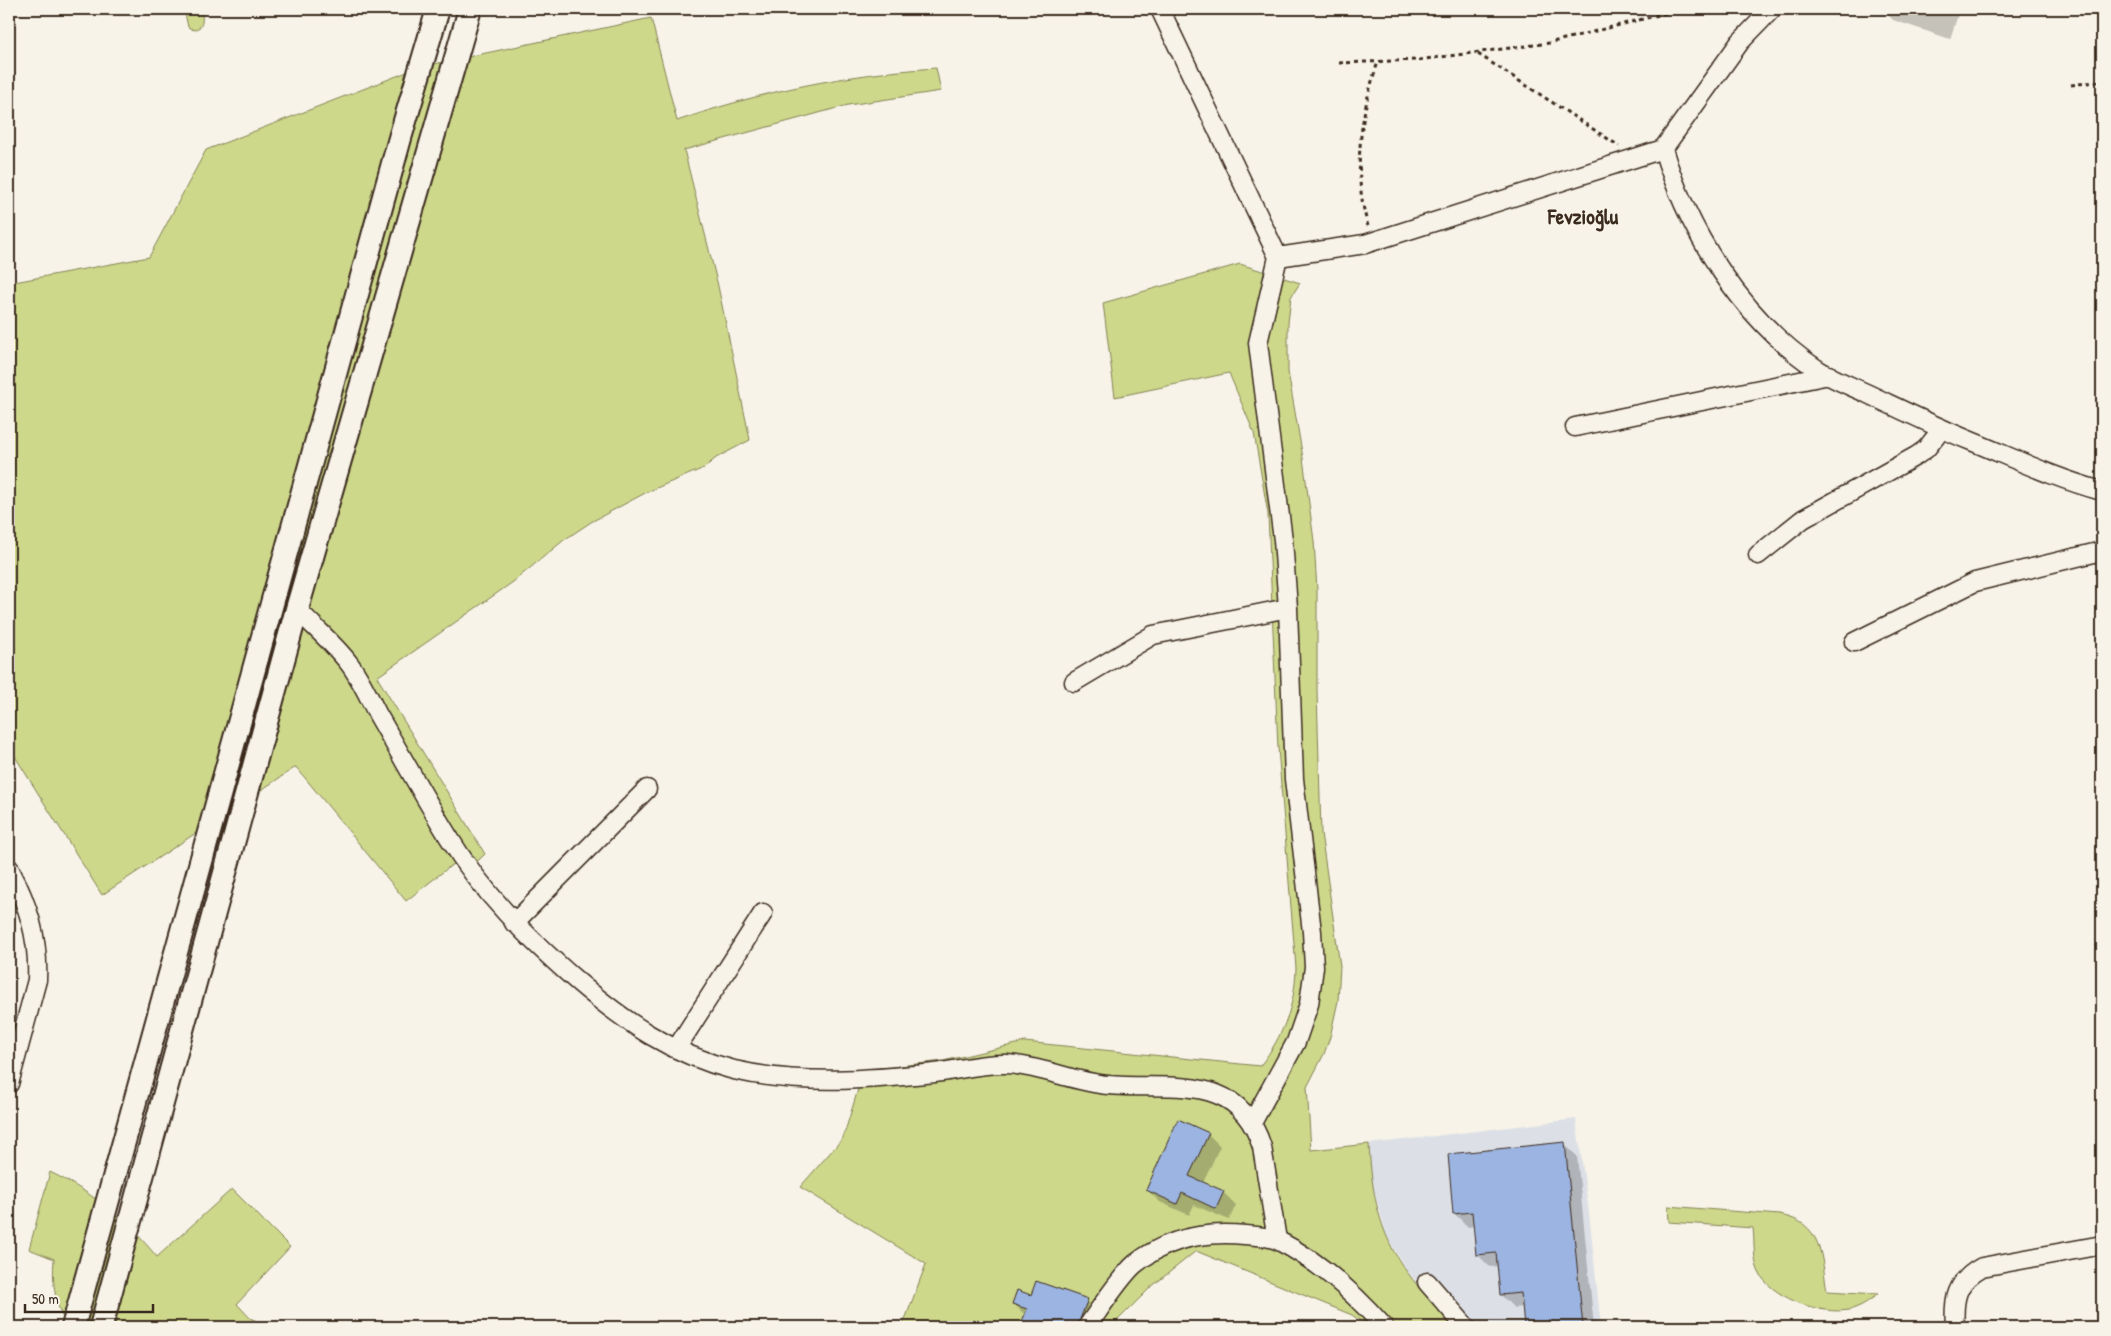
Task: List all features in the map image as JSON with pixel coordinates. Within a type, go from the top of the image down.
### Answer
[{"type":"main road","points":[[73,1327],[400,138],[438,9]]},
{"type":"main road","points":[[101,1327],[297,609],[470,9]]},
{"type":"street","points":[[1160,9],[1278,256],[1258,343],[1278,487],[1288,608],[1294,779],[1312,932],[1314,967],[1309,1004],[1296,1042],[1252,1123]]},
{"type":"street","points":[[1278,256],[1372,242],[1663,149],[1740,42],[1772,9]]},
{"type":"street","points":[[1663,149],[1684,206],[1710,254],[1725,276],[1759,317],[1817,369],[1942,429],[2078,485],[2102,491]]},
{"type":"street","points":[[1575,428],[1829,375]]},
{"type":"street","points":[[1758,555],[1803,519],[1916,456],[1926,449],[1942,429]]},
{"type":"street","points":[[1854,642],[1975,582],[2102,551]]},
{"type":"street","points":[[1074,682],[1153,635],[1288,608]]},
{"type":"street","points":[[297,609],[349,663],[449,838],[483,886],[514,923],[548,956],[599,1001],[644,1032],[676,1049],[734,1070],[788,1078],[904,1076],[987,1064],[1027,1066],[1085,1082],[1105,1085],[1207,1090],[1228,1098],[1252,1123],[1262,1147],[1277,1240]]},
{"type":"street","points":[[514,923],[648,789]]},
{"type":"street","points":[[9,868],[29,911],[34,929],[38,963],[37,980],[9,1084]]},
{"type":"street","points":[[676,1049],[763,913]]},
{"type":"street","points":[[1087,1327],[1133,1266],[1161,1247],[1185,1238],[1212,1233],[1254,1236],[1277,1240],[1332,1277],[1384,1327]]},
{"type":"street","points":[[1955,1327],[1954,1307],[1960,1287],[1970,1275],[1982,1266],[2102,1245]]},
{"type":"street","points":[[1427,1282],[1466,1327]]},
{"type":"path","points":[[1338,63],[1418,60],[1549,42],[1682,9]]},
{"type":"path","points":[[1477,53],[1636,158]]},
{"type":"path","points":[[1372,242],[1362,200],[1359,156],[1364,108],[1378,62]]},
{"type":"path","points":[[2071,84],[2102,81]]},
{"type":"shaded area","points":[[1576,1119],[1589,1212],[1601,1327],[1455,1327],[1406,1270],[1387,1237],[1372,1184],[1369,1144]]},
{"type":"green space","points":[[184,9],[202,9],[202,22],[198,29],[194,30],[188,27]]},
{"type":"green space","points":[[651,18],[677,121],[741,101],[837,79],[936,68],[941,91],[848,105],[684,150],[718,286],[750,440],[716,458],[704,468],[647,492],[591,522],[564,540],[513,582],[377,677],[485,854],[463,875],[453,864],[406,901],[296,767],[102,895],[9,747],[9,283],[149,257],[206,150],[420,67]]},
{"type":"green space","points":[[1240,264],[1300,283],[1291,297],[1288,323],[1288,372],[1303,458],[1314,541],[1317,591],[1317,691],[1321,833],[1340,966],[1338,1001],[1330,1037],[1324,1054],[1307,1087],[1311,1150],[1369,1144],[1372,1178],[1378,1211],[1397,1258],[1412,1279],[1455,1327],[1369,1327],[1352,1315],[1196,1251],[1151,1287],[1111,1327],[906,1327],[903,1325],[926,1264],[800,1187],[843,1138],[864,1070],[943,1061],[1025,1042],[1260,1066],[1281,1032],[1290,1008],[1296,968],[1278,748],[1268,514],[1254,433],[1229,373],[1115,397],[1103,303]]},
{"type":"green space","points":[[50,1172],[81,1189],[108,1208],[134,1231],[157,1257],[232,1189],[290,1247],[237,1304],[250,1318],[269,1327],[68,1327],[55,1295],[54,1259],[29,1249]]},
{"type":"green space","points":[[1668,1206],[1779,1215],[1793,1219],[1804,1225],[1817,1242],[1821,1253],[1827,1291],[1878,1294],[1860,1306],[1848,1310],[1826,1310],[1800,1304],[1777,1292],[1761,1276],[1755,1259],[1753,1228],[1669,1222]]},
{"type":"building","points":[[1178,1119],[1209,1133],[1189,1176],[1224,1191],[1216,1209],[1182,1193],[1177,1204],[1146,1190]]},
{"type":"building","points":[[1565,1142],[1583,1327],[1524,1327],[1521,1293],[1500,1295],[1496,1253],[1476,1255],[1472,1212],[1453,1214],[1448,1154]]},
{"type":"building","points":[[1036,1281],[1088,1299],[1077,1327],[1031,1327],[1021,1324],[1027,1309],[1012,1304],[1017,1290],[1031,1295]]},
{"type":"district","name":"Fevzioğlu","points":[[1583,216]]}]
